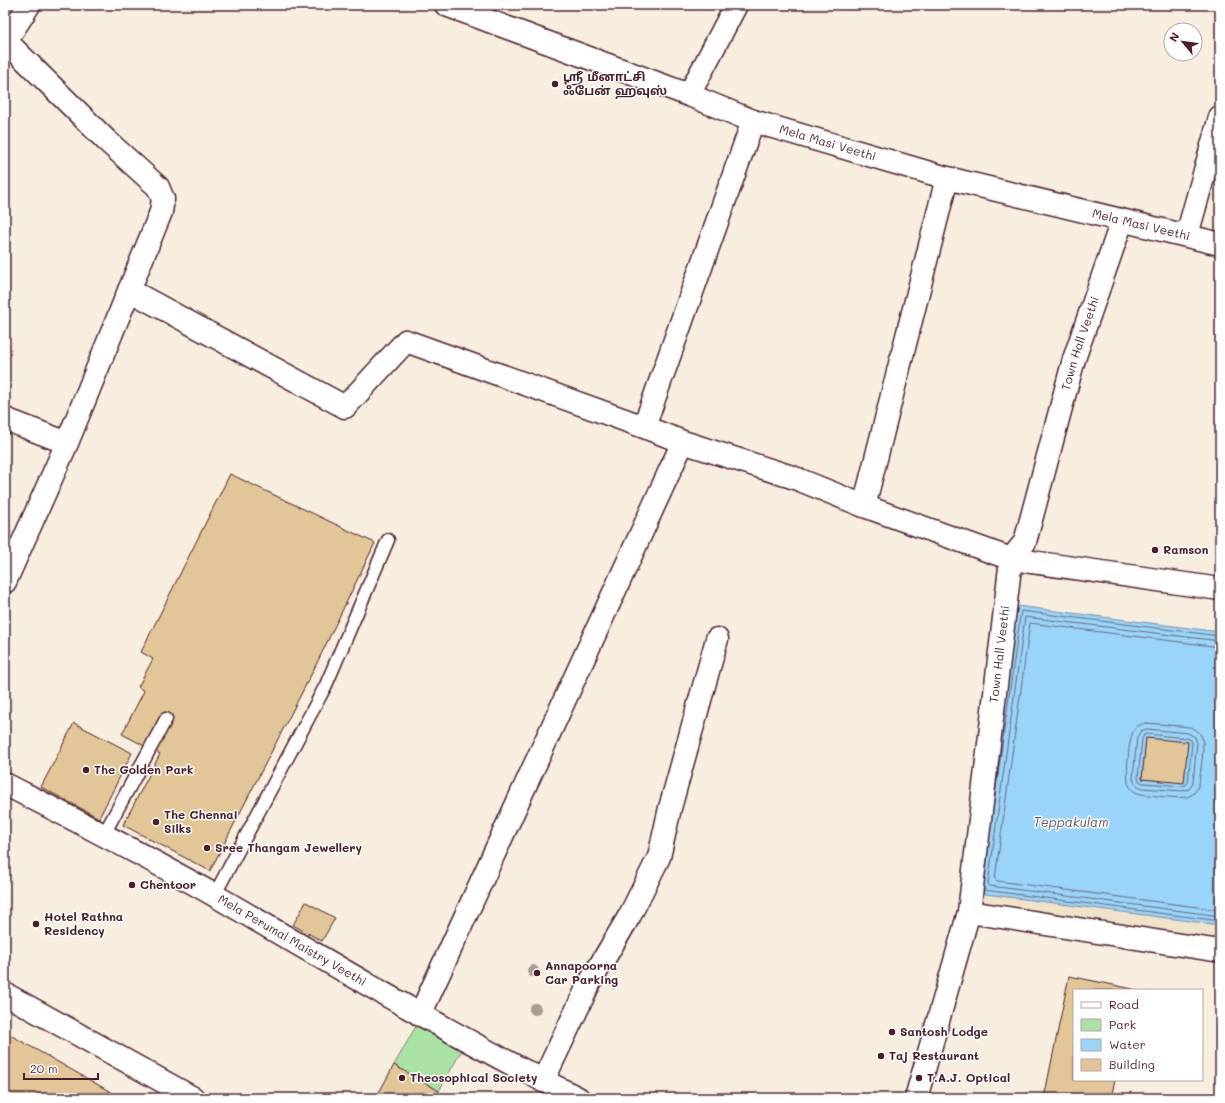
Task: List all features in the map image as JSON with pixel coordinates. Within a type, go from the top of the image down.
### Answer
[{"type":"street","points":[[5,582],[67,443],[161,212],[163,199],[158,187],[106,140],[5,42],[29,5]]},
{"type":"street","name":"Mela Masi Veethi","points":[[446,5],[689,95],[753,121],[947,178],[1220,244]]},
{"type":"street","points":[[689,95],[736,5]]},
{"type":"street","points":[[1187,235],[1220,117]]},
{"type":"street","points":[[644,428],[753,121]]},
{"type":"street","points":[[864,506],[947,178]]},
{"type":"street","name":"Town Hall Veethi","points":[[916,1098],[969,912],[1011,559],[1025,542],[1074,360],[1122,220]]},
{"type":"street","points":[[129,290],[345,407],[406,341],[683,442],[796,478],[864,506],[1011,559],[1220,589]]},
{"type":"street","points":[[5,418],[67,443]]},
{"type":"street","points":[[420,1015],[683,442]]},
{"type":"street","points":[[543,1081],[589,984],[630,915],[659,857],[670,808],[716,639]]},
{"type":"street","name":"Mela Perumal Maistry Veethi","points":[[5,784],[214,896],[420,1015],[543,1081],[578,1098]]},
{"type":"street","points":[[969,912],[1220,951]]},
{"type":"street","points":[[5,994],[193,1098]]},
{"type":"lane","points":[[214,896],[326,685],[388,540]]},
{"type":"lane","points":[[103,836],[166,719]]},
{"type":"shaded area","points":[[978,893],[1220,925],[1220,939],[976,907]]},
{"type":"green space","points":[[419,1021],[464,1046],[439,1091],[394,1065]]},
{"type":"water","name":"Teppakulam","points":[[1017,606],[1220,632],[1220,925],[978,893]],"holes":[[[1146,738],[1184,782],[1142,779]]]},
{"type":"building","points":[[230,474],[375,543],[314,669],[210,871],[123,825],[160,754],[122,734],[144,691],[138,687],[153,659],[141,652]]},
{"type":"building","name":"The Golden Park","points":[[74,723],[132,753],[99,818],[41,787]]},
{"type":"building","points":[[1146,738],[1188,742],[1184,783],[1142,779]]},
{"type":"building","points":[[306,902],[335,918],[322,941],[293,925]]},
{"type":"building","points":[[1069,976],[1133,989],[1073,989],[1073,1081],[1115,1081],[1111,1098],[1044,1098]]},
{"type":"building","points":[[5,1032],[116,1095],[114,1098],[5,1098]]},
{"type":"building","name":"Theosophical Society","points":[[394,1065],[439,1091],[435,1098],[376,1098]]},
{"type":"place","name":"ஶ்ரீ மீனாட்சி ஃபேன் ஹவுஸ்","points":[[555,84]]},
{"type":"place","name":"Ramson","points":[[1155,550]]},
{"type":"place","name":"The Golden Park","points":[[86,770]]},
{"type":"place","name":"The Chennai Silks","points":[[156,822]]},
{"type":"place","name":"Sree Thangam Jewellery","points":[[207,848]]},
{"type":"place","name":"Chentoor","points":[[132,885]]},
{"type":"place","name":"Hotel Rathna Residency","points":[[36,924]]},
{"type":"place","name":"Annapoorna Car Parking","points":[[537,973]]},
{"type":"place","name":"Santosh Lodge","points":[[892,1032]]},
{"type":"place","name":"Taj Restaurant","points":[[881,1056]]},
{"type":"place","name":"Theosophical Society","points":[[402,1078]]},
{"type":"place","name":"T.A.J. Optical","points":[[919,1078]]}]
